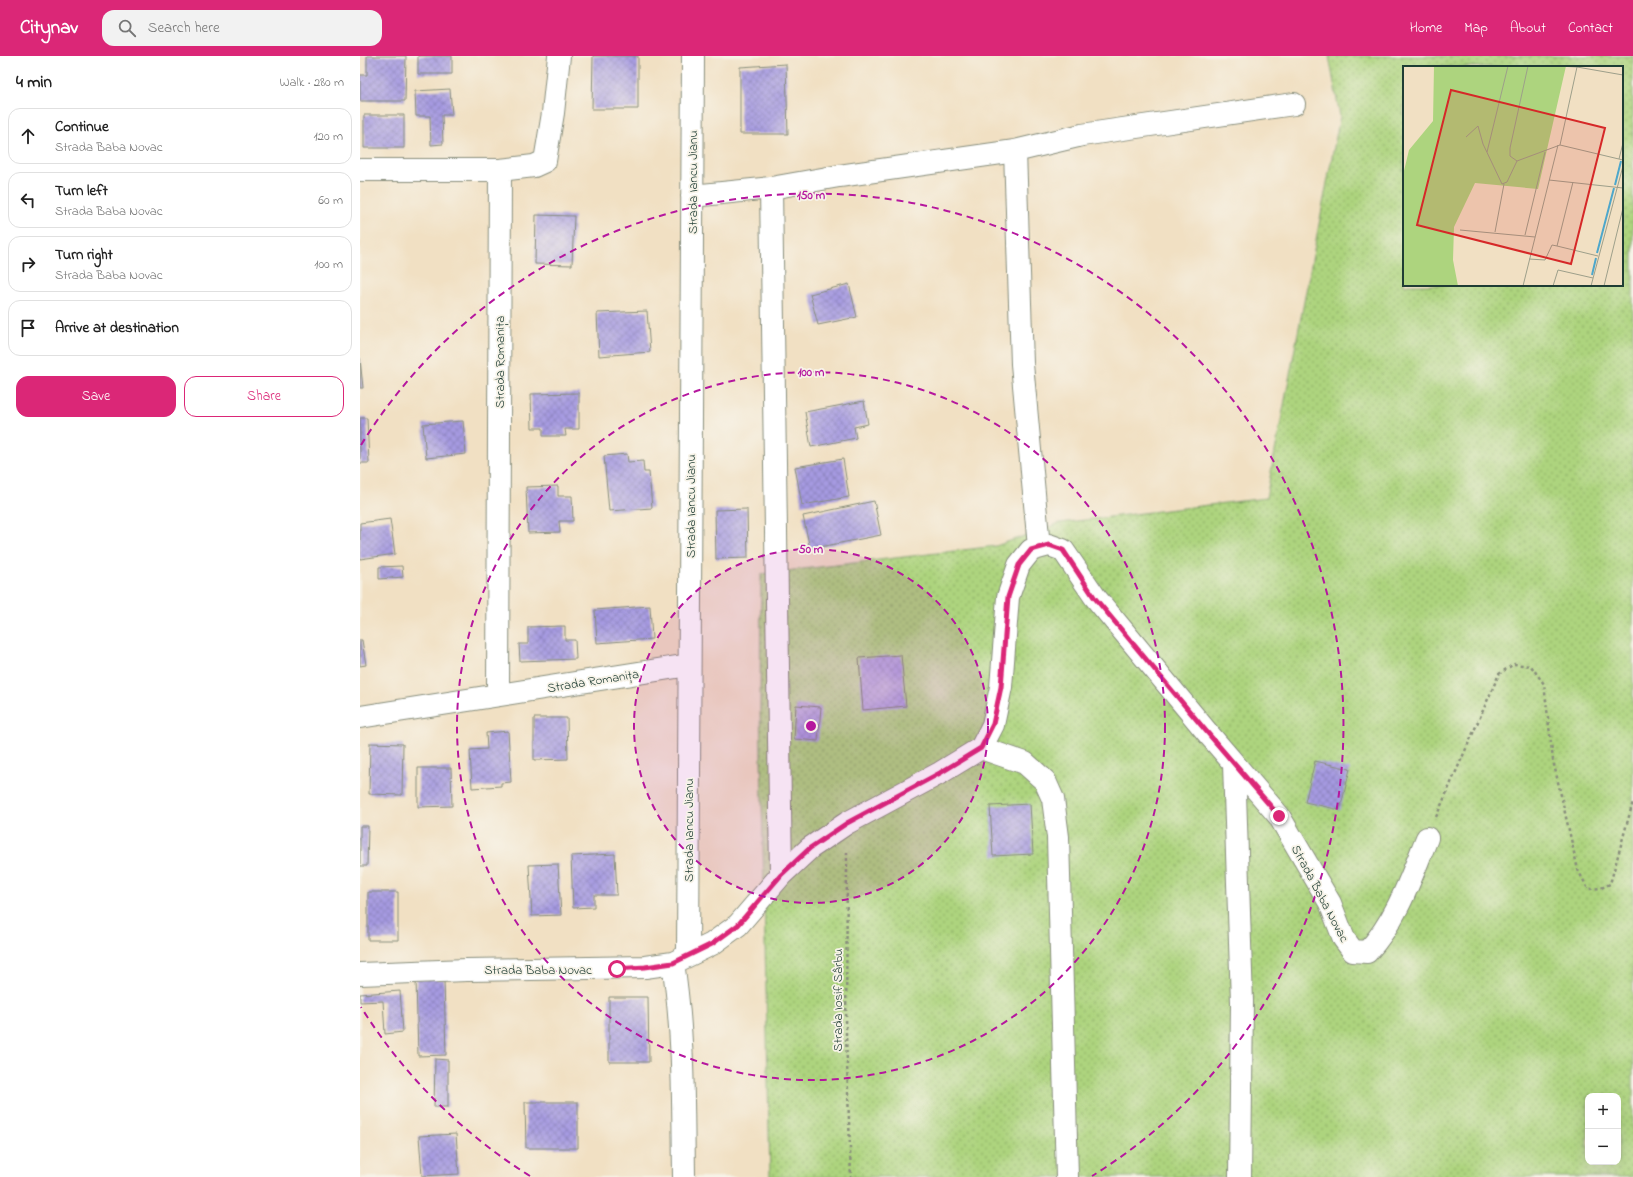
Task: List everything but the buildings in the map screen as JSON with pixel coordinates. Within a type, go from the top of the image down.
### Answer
[{"type":"street","points":[[360,170],[500,170],[534,166],[544,161],[553,113],[559,56]]},
{"type":"street","name":"Strada Iancu Jianu","points":[[684,1177],[682,1042],[678,994],[689,665],[693,56]]},
{"type":"street","points":[[692,196],[771,188],[839,176],[1015,151],[1082,135],[1294,104]]},
{"type":"street","points":[[1015,151],[1022,364],[1039,548],[1031,550],[1019,565],[1008,597],[1001,687],[993,724],[981,748],[1025,763],[1045,780],[1053,799],[1058,837],[1067,1177]]},
{"type":"street","name":"Strada Romanița","points":[[498,694],[500,170]]},
{"type":"street","points":[[771,188],[781,875]]},
{"type":"street","name":"Strada Baba Novac","points":[[1039,548],[1049,545],[1063,550],[1094,597],[1279,816],[1330,903],[1344,939],[1353,951],[1367,952],[1376,942],[1399,905],[1427,838]]},
{"type":"street","name":"Strada Romanița","points":[[360,717],[689,665]]},
{"type":"street","name":"Strada Baba Novac","points":[[360,974],[467,970],[617,969],[645,967],[680,959],[712,944],[738,925],[781,875],[810,848],[847,823],[940,773],[981,748]]},
{"type":"street","points":[[1234,764],[1242,1002],[1240,1177]]},
{"type":"path","points":[[1427,838],[1499,674],[1514,664],[1531,666],[1544,684],[1552,760],[1578,870],[1588,889],[1601,888],[1610,884],[1633,802]]},
{"type":"path","name":"Strada Iosif Sârbu","points":[[847,823],[846,1035],[851,1177]]},
{"type":"green space","points":[[1329,56],[1633,56],[1633,1177],[770,1177],[760,707],[761,574],[996,546],[1060,523],[1266,498],[1340,116]]},
{"type":"route","points":[[617,969],[673,963],[712,944],[738,925],[756,906],[781,875],[810,848],[847,823],[940,773],[981,748],[993,724],[1001,687],[1008,597],[1019,565],[1031,550],[1049,545],[1063,550],[1094,597],[1279,816]]}]
